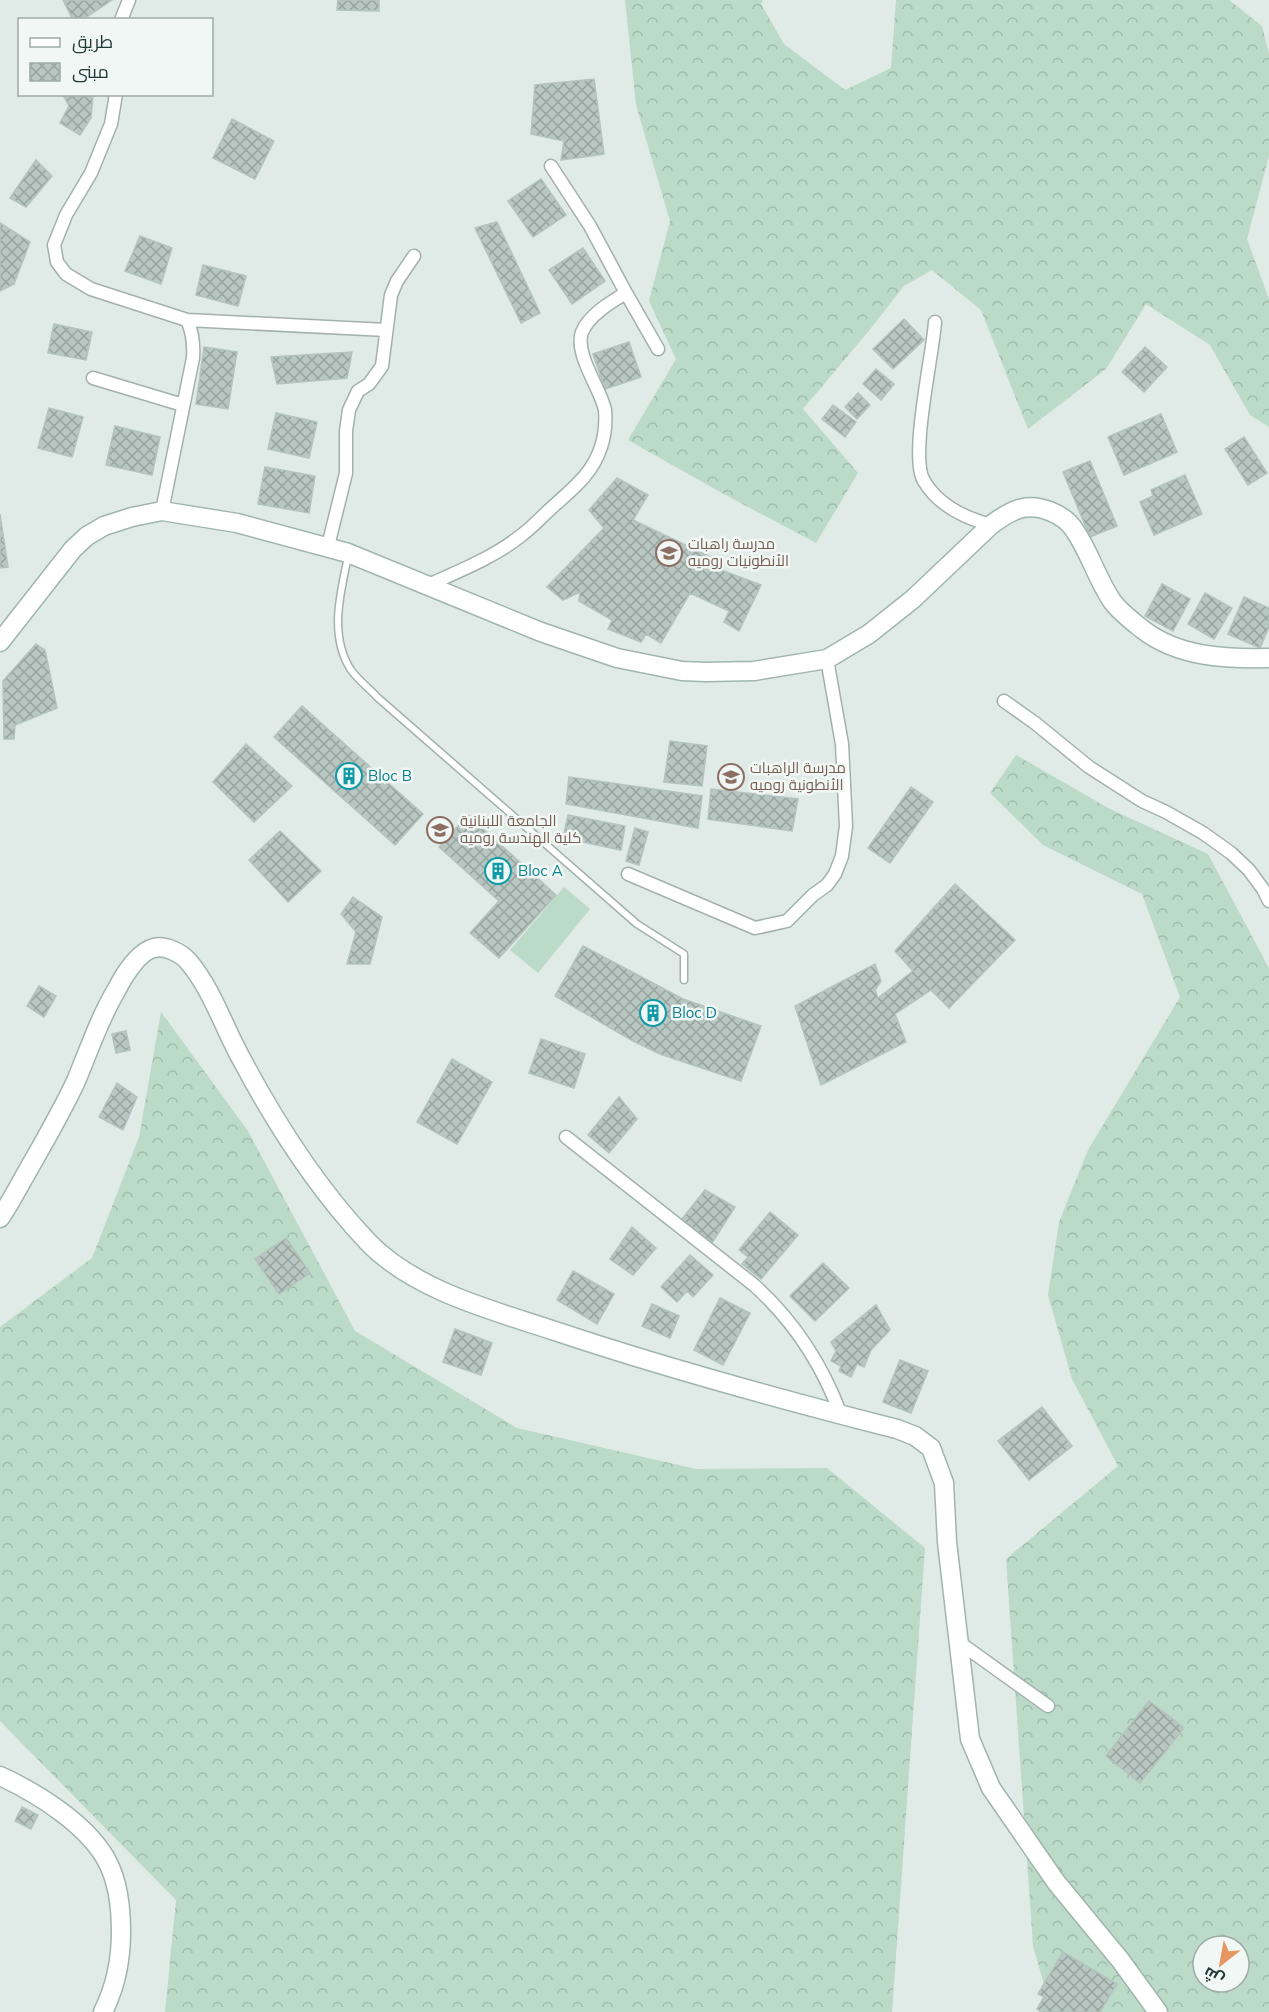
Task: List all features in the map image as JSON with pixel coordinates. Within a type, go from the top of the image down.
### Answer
[{"type":"street","points":[[122,18],[129,0]]},
{"type":"street","points":[[116,96],[111,124],[91,173],[66,215],[54,245],[57,262],[66,274],[91,289],[187,320],[387,330]]},
{"type":"street","points":[[551,166],[590,226],[658,349]]},
{"type":"street","points":[[327,546],[346,473],[346,431],[349,410],[358,391],[369,384],[382,366],[391,295],[397,281],[414,256]]},
{"type":"street","points":[[426,586],[496,552],[524,534],[582,481],[596,462],[606,424],[599,392],[590,375],[581,344],[581,334],[593,317],[626,293]]},
{"type":"street","points":[[162,511],[193,358],[194,343],[187,320]]},
{"type":"street","points":[[934,322],[933,342],[924,392],[920,443],[919,460],[922,479],[935,496],[951,509],[969,519],[991,525]]},
{"type":"street","points":[[93,378],[183,405]]},
{"type":"street","points":[[0,642],[73,549],[87,536],[104,526],[162,511],[237,523],[327,546],[541,632],[617,658],[656,667],[698,672],[754,671],[827,659],[869,634],[913,599],[991,525],[1020,508],[1035,508],[1051,511],[1063,518],[1074,529],[1113,603],[1156,639],[1184,651],[1225,659],[1269,658]]},
{"type":"street","points":[[628,874],[755,928],[787,921],[813,895],[828,885],[836,874],[842,856],[846,826],[842,744],[827,659]]},
{"type":"street","points":[[1004,701],[1089,767],[1142,801],[1203,833],[1231,853],[1249,870],[1263,889],[1269,902]]},
{"type":"street","points":[[0,1218],[61,1112],[117,988],[141,956],[151,948],[162,947],[184,957],[193,967],[264,1099],[328,1196],[370,1244],[410,1274],[434,1287],[476,1304],[617,1352],[897,1429],[915,1436],[931,1448],[944,1483],[947,1542],[970,1739],[991,1788],[1056,1882],[1121,1961],[1158,2012]]},
{"type":"street","points":[[566,1137],[754,1285],[773,1303],[820,1365],[841,1415]]},
{"type":"street","points":[[960,1643],[1048,1706]]},
{"type":"street","points":[[0,1776],[24,1787],[70,1818],[108,1864],[120,1899],[121,1945],[117,1977],[103,2012]]},
{"type":"lane","points":[[348,553],[340,591],[338,626],[339,644],[352,671],[377,697],[637,924],[684,954],[684,980]]},
{"type":"green space","points":[[625,0],[763,0],[761,4],[784,44],[845,90],[891,68],[896,0],[1229,0],[1262,26],[1269,54],[1269,156],[1247,239],[1269,299],[1269,427],[1250,415],[1210,345],[1146,304],[1106,369],[1028,429],[981,310],[932,270],[904,286],[803,409],[858,473],[816,543],[628,440],[676,359],[649,301],[670,221],[636,105]]},
{"type":"green space","points":[[1016,755],[1110,809],[1208,854],[1269,968],[1269,2012],[1052,2012],[1033,1946],[1006,1559],[1118,1466],[1072,1379],[1048,1295],[1059,1222],[1088,1150],[1180,997],[1142,894],[1043,845],[990,793]]},
{"type":"green space","points":[[564,887],[590,909],[538,973],[510,950]]},
{"type":"green space","points":[[161,1012],[248,1131],[355,1331],[517,1428],[696,1469],[827,1468],[925,1548],[892,2012],[165,2012],[176,1900],[0,1721],[0,1327],[92,1258],[139,1137]]},
{"type":"building","points":[[63,0],[112,0],[85,18],[72,18]]},
{"type":"building","points":[[338,0],[379,0],[379,11],[337,10]]},
{"type":"building","points":[[594,79],[604,154],[561,160],[564,141],[531,134],[535,85]]},
{"type":"building","points":[[64,96],[93,96],[91,118],[80,135],[60,123],[69,106]]},
{"type":"building","points":[[232,119],[274,141],[255,179],[213,158]]},
{"type":"building","points":[[36,160],[52,176],[26,207],[10,198]]},
{"type":"building","points":[[541,179],[566,215],[533,237],[508,201]]},
{"type":"building","points":[[497,222],[540,313],[521,323],[475,228]]},
{"type":"building","points":[[0,223],[30,242],[14,284],[0,291]]},
{"type":"building","points":[[140,236],[172,248],[161,284],[125,271]]},
{"type":"building","points":[[583,248],[605,281],[572,304],[549,270]]},
{"type":"building","points":[[203,265],[246,276],[238,306],[196,295]]},
{"type":"building","points":[[904,319],[924,340],[893,369],[873,349]]},
{"type":"building","points":[[54,324],[92,332],[86,360],[48,353]]},
{"type":"building","points":[[629,342],[641,377],[605,389],[593,354]]},
{"type":"building","points":[[204,347],[237,352],[228,409],[196,404]]},
{"type":"building","points":[[1145,347],[1167,367],[1144,392],[1122,372]]},
{"type":"building","points":[[352,352],[347,378],[277,384],[271,357]]},
{"type":"building","points":[[876,369],[894,384],[881,400],[863,384]]},
{"type":"building","points":[[858,393],[870,405],[857,419],[845,407]]},
{"type":"building","points":[[833,405],[856,422],[845,437],[822,419]]},
{"type":"building","points":[[49,408],[83,417],[72,457],[38,448]]},
{"type":"building","points":[[276,413],[317,422],[309,458],[268,449]]},
{"type":"building","points":[[1161,414],[1177,452],[1124,475],[1108,437]]},
{"type":"building","points":[[115,426],[160,437],[152,475],[106,465]]},
{"type":"building","points":[[1244,437],[1267,473],[1248,485],[1225,449]]},
{"type":"building","points":[[1090,461],[1117,526],[1090,537],[1063,472]]},
{"type":"building","points":[[265,467],[315,476],[309,513],[258,504]]},
{"type":"building","points":[[1185,475],[1202,514],[1154,535],[1140,502],[1153,496],[1151,490]]},
{"type":"building","points":[[617,478],[648,495],[633,520],[717,560],[713,567],[761,585],[739,631],[724,622],[729,611],[690,593],[661,643],[646,634],[641,642],[608,629],[612,620],[579,601],[580,592],[563,600],[547,587],[604,528],[589,510]]},
{"type":"building","points":[[0,514],[8,567],[0,568]]},
{"type":"building","points":[[1162,584],[1190,599],[1173,631],[1145,616]]},
{"type":"building","points":[[1205,593],[1232,608],[1214,639],[1188,624]]},
{"type":"building","points":[[1244,597],[1269,608],[1269,627],[1260,648],[1228,634]]},
{"type":"building","points":[[36,644],[45,650],[57,708],[15,725],[14,739],[4,739],[3,681]]},
{"type":"building","name":"Bloc B","points":[[302,706],[423,814],[395,845],[274,737]]},
{"type":"building","points":[[670,741],[707,746],[702,786],[664,782]]},
{"type":"building","points":[[246,744],[292,786],[254,822],[213,782]]},
{"type":"building","points":[[569,777],[702,796],[698,828],[566,804]]},
{"type":"building","points":[[911,787],[933,802],[890,863],[868,848]]},
{"type":"building","points":[[711,789],[798,799],[792,831],[708,819]]},
{"type":"building","name":"Bloc A","points":[[468,815],[556,895],[499,958],[470,933],[499,901],[439,847]]},
{"type":"building","points":[[568,815],[625,826],[621,850],[563,838]]},
{"type":"building","points":[[635,828],[648,832],[639,865],[626,861]]},
{"type":"building","points":[[280,831],[321,871],[288,902],[249,860]]},
{"type":"building","points":[[955,884],[1015,940],[949,1008],[931,990],[895,1014],[906,1042],[821,1085],[795,1006],[875,964],[881,981],[875,990],[878,998],[913,971],[895,951]]},
{"type":"building","points":[[353,897],[382,917],[370,964],[347,964],[356,932],[341,914]]},
{"type":"building","name":"Bloc D","points":[[583,946],[683,999],[761,1026],[741,1081],[660,1054],[555,996]]},
{"type":"building","points":[[39,986],[56,996],[44,1017],[27,1006]]},
{"type":"building","points":[[126,1031],[130,1050],[116,1053],[112,1034]]},
{"type":"building","points":[[541,1039],[585,1054],[574,1088],[529,1073]]},
{"type":"building","points":[[452,1059],[492,1082],[457,1144],[417,1122]]},
{"type":"building","points":[[117,1083],[137,1097],[123,1130],[99,1117]]},
{"type":"building","points":[[619,1097],[637,1119],[609,1153],[588,1135]]},
{"type":"building","points":[[705,1190],[735,1207],[712,1243],[682,1219]]},
{"type":"building","points":[[770,1212],[798,1235],[761,1279],[742,1264],[748,1257],[739,1250]]},
{"type":"building","points":[[632,1227],[656,1248],[633,1275],[610,1259]]},
{"type":"building","points":[[286,1238],[310,1273],[279,1294],[255,1259]]},
{"type":"building","points":[[690,1255],[713,1275],[693,1297],[687,1291],[677,1302],[661,1287]]},
{"type":"building","points":[[823,1263],[849,1288],[815,1321],[790,1296]]},
{"type":"building","points":[[573,1271],[614,1294],[597,1324],[557,1300]]},
{"type":"building","points":[[720,1298],[750,1313],[723,1365],[694,1350]]},
{"type":"building","points":[[652,1304],[679,1316],[670,1338],[642,1326]]},
{"type":"building","points":[[876,1305],[890,1330],[871,1350],[864,1367],[857,1364],[851,1377],[839,1371],[841,1366],[831,1361],[836,1351],[831,1342]]},
{"type":"building","points":[[455,1329],[492,1343],[481,1375],[443,1362]]},
{"type":"building","points":[[900,1360],[928,1371],[911,1413],[883,1402]]},
{"type":"building","points":[[1042,1407],[1072,1446],[1029,1480],[998,1441]]},
{"type":"building","points":[[1149,1701],[1184,1728],[1140,1783],[1106,1756]]},
{"type":"building","points":[[22,1807],[38,1815],[31,1829],[15,1821]]},
{"type":"building","points":[[1063,1952],[1117,1984],[1100,2012],[1041,2012],[1037,2009],[1044,1997],[1038,1994]]},
{"type":"place","name":"مدرسة راهبات الأنطونيات روميه","points":[[669,553]]},
{"type":"place","name":"Bloc B","points":[[349,776]]},
{"type":"place","name":"مدرسة الراهبات الأنطونية روميه","points":[[731,777]]},
{"type":"place","name":"الجامعة اللبنانية كلية الهندسة روميه","points":[[440,830]]},
{"type":"place","name":"Bloc A","points":[[498,871]]},
{"type":"place","name":"Bloc D","points":[[653,1013]]}]
